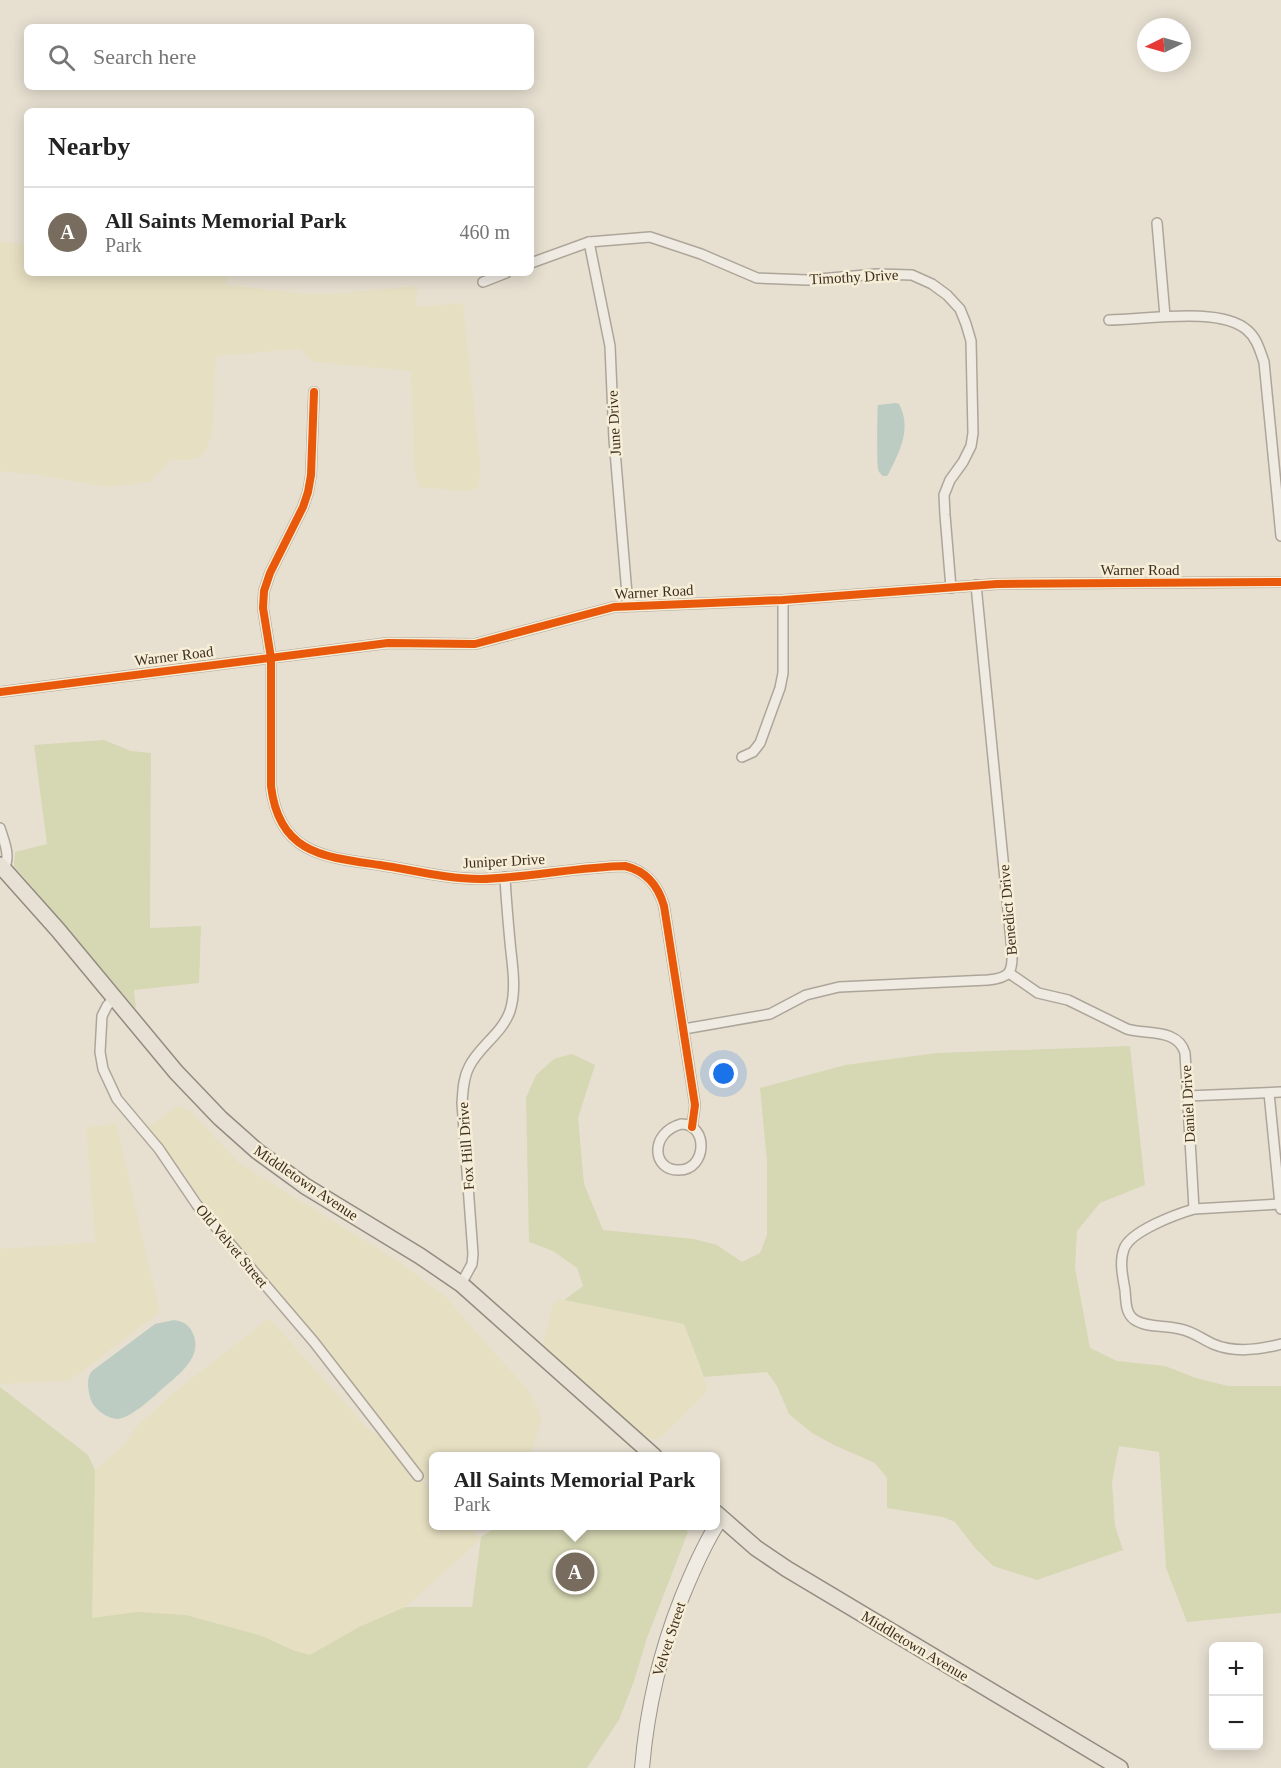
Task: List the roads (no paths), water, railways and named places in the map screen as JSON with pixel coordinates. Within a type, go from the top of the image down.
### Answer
[{"type":"main road","name":"Middletown Avenue","points":[[2,867],[200,1098],[220,1118],[257,1151],[305,1186],[462,1284],[650,1452]]},
{"type":"main road","name":"Middletown Avenue","points":[[720,1517],[756,1548],[787,1569],[1120,1768]]},
{"type":"street","points":[[1156,223],[1165,316]]},
{"type":"street","name":"Timothy Drive","points":[[534,262],[589,242],[650,237],[702,254],[757,278],[807,280],[885,274],[912,275],[932,284],[947,295],[960,309],[971,341],[973,433],[971,446],[950,480],[945,495],[951,588]]},
{"type":"street","name":"June Drive","points":[[589,242],[610,346],[614,439],[628,606]]},
{"type":"street","points":[[483,282],[498,276]]},
{"type":"street","points":[[1109,320],[1165,316],[1216,318],[1233,322],[1248,330],[1258,345],[1264,362],[1281,536]]},
{"type":"street","name":"Juniper Drive","points":[[314,392],[311,475],[308,492],[303,507],[270,573],[264,591],[263,608],[271,658],[273,798],[279,818],[291,836],[311,850],[338,859],[479,879],[625,866],[649,878],[657,888],[664,906],[695,1105],[692,1127],[699,1136],[701,1144],[700,1156],[686,1169],[678,1170],[665,1166],[658,1154],[659,1140],[663,1134],[681,1124],[692,1127]]},
{"type":"street","name":"Warner Road","points":[[0,692],[388,643],[475,644],[614,607],[783,600],[997,584],[1281,582]]},
{"type":"street","name":"Benedict Drive","points":[[684,1029],[770,1014],[806,995],[838,987],[988,980],[1000,979],[1009,973],[1013,966],[1012,951],[976,585]]},
{"type":"street","points":[[742,757],[753,752],[760,743],[780,688],[783,673],[783,600]]},
{"type":"street","points":[[0,828],[8,862],[2,867]]},
{"type":"street","name":"Fox Hill Drive","points":[[462,1284],[472,1264],[473,1254],[462,1103],[463,1086],[469,1067],[502,1026],[510,1012],[513,995],[505,877]]},
{"type":"street","name":"Daniel Drive","points":[[1009,973],[1038,993],[1068,1000],[1127,1029],[1170,1036],[1180,1042],[1185,1053],[1194,1209]]},
{"type":"street","name":"Old Velvet Street","points":[[114,998],[102,1016],[99,1052],[103,1069],[117,1099],[159,1149],[197,1205],[314,1342],[418,1476]]},
{"type":"street","points":[[1187,1096],[1281,1092]]},
{"type":"street","points":[[1269,1093],[1281,1209]]},
{"type":"street","points":[[1280,1204],[1194,1209],[1177,1214],[1131,1239],[1123,1252],[1122,1272],[1127,1308],[1135,1320],[1148,1325],[1188,1331],[1226,1349],[1239,1350],[1281,1344]]},
{"type":"street","name":"Velvet Street","points":[[642,1768],[650,1704],[660,1660],[698,1560],[712,1530]]},
{"type":"place","name":"All Saints Memorial Park","points":[[575,1572]]}]
